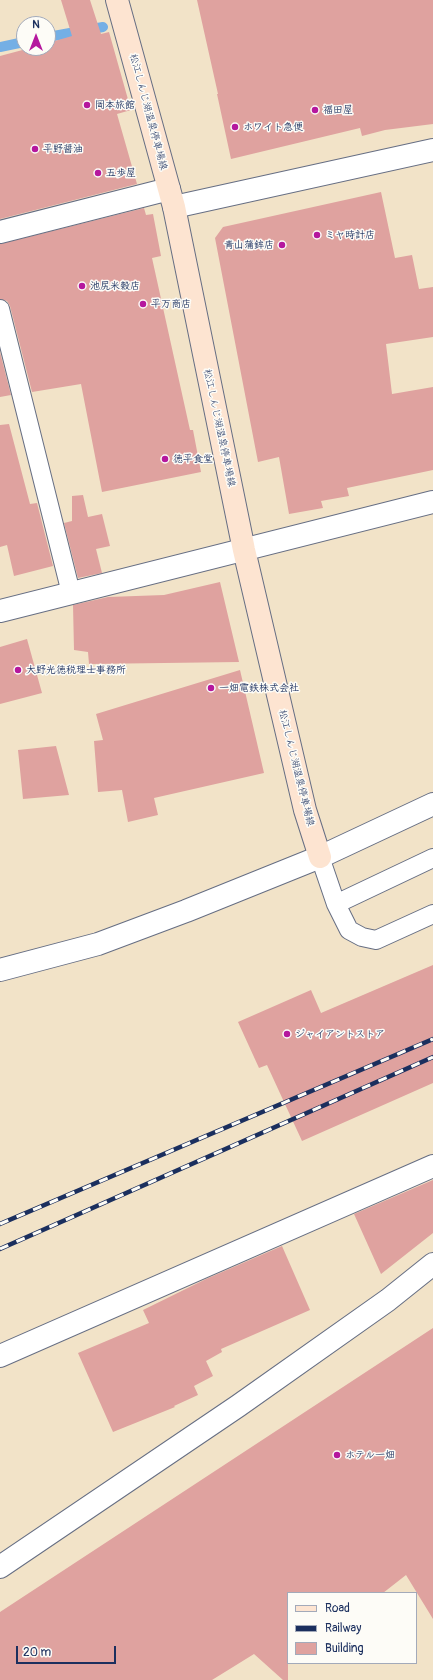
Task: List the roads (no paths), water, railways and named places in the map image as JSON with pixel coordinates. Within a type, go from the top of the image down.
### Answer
[{"type":"main road","name":"松江しんじ湖温泉停車場線","points":[[117,0],[171,198],[244,550],[305,810],[320,857]]},
{"type":"street","points":[[0,232],[171,198],[433,150]]},
{"type":"street","points":[[0,611],[433,502]]},
{"type":"street","points":[[0,970],[98,944],[320,857],[433,804]]},
{"type":"street","points":[[0,1356],[433,1166]]},
{"type":"street","points":[[0,1567],[238,1406],[388,1300],[433,1264]]},
{"type":"lane","points":[[0,309],[71,593]]},
{"type":"lane","points":[[320,857],[336,904],[349,930],[362,937],[376,940],[433,914]]},
{"type":"lane","points":[[336,904],[433,858]]},
{"type":"waterway","points":[[56,36],[103,27]]},
{"type":"waterway","points":[[0,47],[16,44]]},
{"type":"railway","points":[[0,1224],[433,1039]]},
{"type":"railway","points":[[0,1249],[433,1057]]},
{"type":"place","name":"岡本旅館","points":[[87,105]]},
{"type":"place","name":"福田屋","points":[[315,110]]},
{"type":"place","name":"ホワイト急便","points":[[235,127]]},
{"type":"place","name":"平野醤油","points":[[35,149]]},
{"type":"place","name":"五歩屋","points":[[98,173]]},
{"type":"place","name":"ミヤ時計店","points":[[317,235]]},
{"type":"place","name":"青山蒲鉾店","points":[[282,245]]},
{"type":"place","name":"池尻米穀店","points":[[82,286]]},
{"type":"place","name":"平万商店","points":[[143,304]]},
{"type":"place","name":"徳平食堂","points":[[165,459]]},
{"type":"place","name":"大野光徳税理士事務所","points":[[18,670]]},
{"type":"place","name":"一畑電鉄株式会社","points":[[211,688]]},
{"type":"place","name":"ジャイアントストア","points":[[287,1034]]},
{"type":"place","name":"ホテル一畑","points":[[337,1455]]}]
